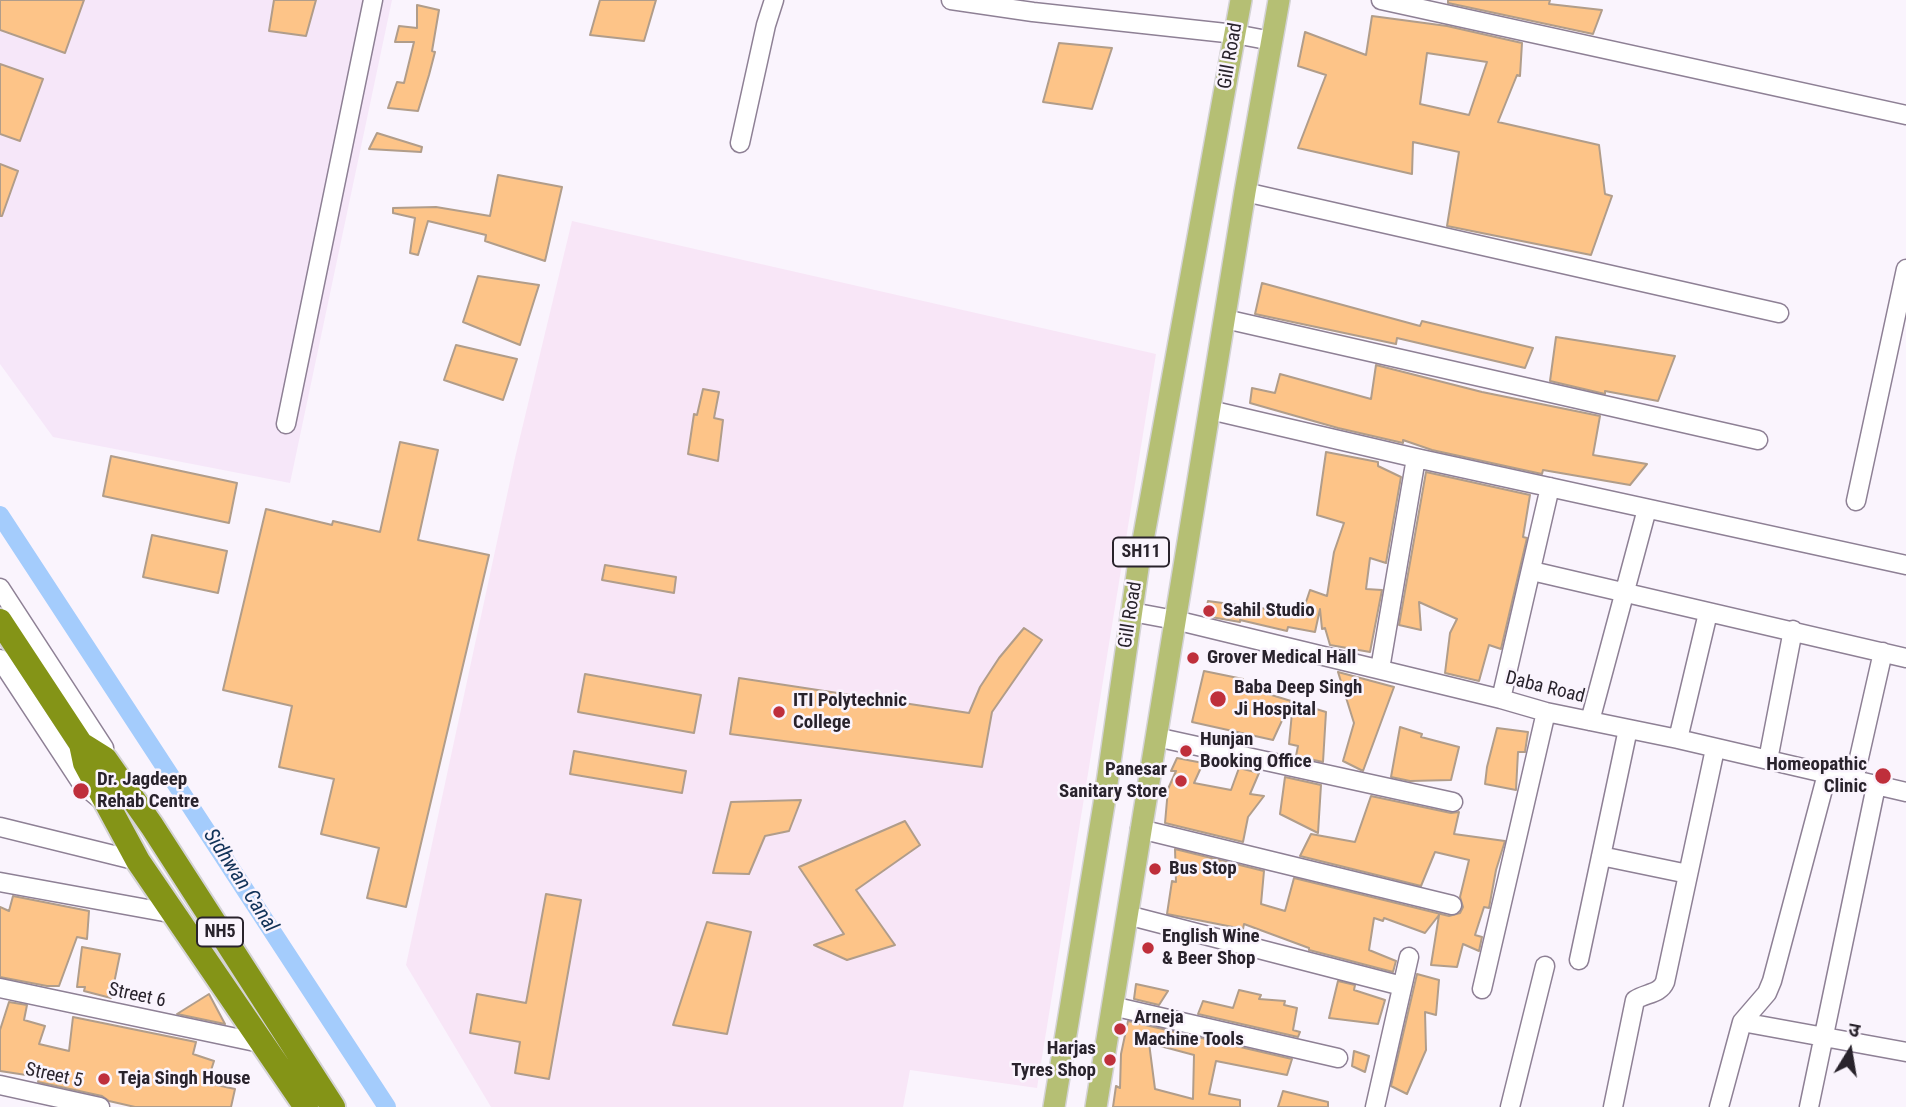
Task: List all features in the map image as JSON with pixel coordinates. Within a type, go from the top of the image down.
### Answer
[{"type":"highway","name":"NH5","points":[[0,621],[76,737],[85,763],[138,861],[306,1107]]},
{"type":"highway","name":"NH5","points":[[76,737],[105,759],[152,826],[333,1107]]},
{"type":"main road","name":"Gill Road","points":[[1054,1107],[1104,804],[1132,612],[1241,0]]},
{"type":"main road","name":"Gill Road","points":[[1096,1107],[1245,192],[1279,0]]},
{"type":"street","points":[[286,424],[373,0]]},
{"type":"street","points":[[740,143],[774,0]]},
{"type":"street","points":[[951,0],[1033,12],[1235,34],[1272,41]]},
{"type":"street","points":[[1381,0],[1906,115]]},
{"type":"street","points":[[1245,192],[1779,313]]},
{"type":"street","points":[[1856,501],[1906,269]]},
{"type":"street","points":[[1225,319],[1758,440]]},
{"type":"street","points":[[1210,411],[1906,565]]},
{"type":"street","points":[[1381,669],[1416,458]]},
{"type":"street","points":[[1500,699],[1550,487]]},
{"type":"street","points":[[1590,721],[1647,509]]},
{"type":"street","points":[[1532,571],[1906,658]]},
{"type":"street","points":[[0,588],[104,748],[105,759]]},
{"type":"street","name":"Daba Road","points":[[1132,612],[1381,669],[1546,712],[1678,739],[1906,792]]},
{"type":"street","points":[[1678,739],[1709,613]]},
{"type":"street","points":[[1768,760],[1793,630]]},
{"type":"street","points":[[1854,780],[1883,652]]},
{"type":"street","points":[[0,659],[82,784],[110,808]]},
{"type":"street","points":[[1482,989],[1546,712]]},
{"type":"street","points":[[1579,960],[1628,729]]},
{"type":"street","points":[[1156,737],[1453,802]]},
{"type":"street","points":[[1613,1107],[1633,1007],[1636,1000],[1659,991],[1665,982],[1715,749]]},
{"type":"street","points":[[1719,1107],[1742,1022],[1767,993],[1772,981],[1827,774]]},
{"type":"street","points":[[1809,1107],[1876,786]]},
{"type":"street","points":[[0,827],[138,861]]},
{"type":"street","points":[[1140,829],[1452,905]]},
{"type":"street","points":[[1601,856],[1688,874]]},
{"type":"street","points":[[0,882],[175,914]]},
{"type":"street","points":[[1127,915],[1402,986]]},
{"type":"street","points":[[1375,1107],[1409,957]]},
{"type":"street","points":[[1510,1107],[1545,966]]},
{"type":"street","name":"Street 6","points":[[0,988],[265,1044]]},
{"type":"street","points":[[1112,1006],[1338,1058]]},
{"type":"street","points":[[1742,1022],[1906,1052]]},
{"type":"street","name":"Street 5","points":[[0,1085],[100,1107]]},
{"type":"shaded area","points":[[0,0],[392,0],[290,483],[53,437],[0,364]]},
{"type":"shaded area","name":"ITI Polytechnic College","points":[[572,221],[1156,354],[1037,1088],[910,1070],[903,1107],[491,1107],[406,965],[515,458]]},
{"type":"building","points":[[0,0],[84,0],[65,53],[0,30]]},
{"type":"building","points":[[274,0],[316,0],[306,36],[269,31]]},
{"type":"building","points":[[600,0],[656,0],[644,41],[590,35]]},
{"type":"building","points":[[1448,0],[1550,0],[1549,4],[1602,10],[1593,34],[1448,3]]},
{"type":"building","points":[[417,5],[439,10],[432,51],[435,52],[429,75],[418,111],[388,108],[397,82],[404,83],[414,42],[395,42],[399,26],[417,28]]},
{"type":"building","points":[[1372,16],[1447,26],[1522,43],[1520,76],[1517,75],[1498,122],[1599,145],[1605,194],[1612,196],[1591,255],[1447,226],[1459,152],[1413,142],[1412,174],[1298,148],[1326,75],[1298,66],[1305,32],[1366,55]],"holes":[[[1427,53],[1487,62],[1469,115],[1420,104]]]},
{"type":"building","points":[[1059,43],[1112,48],[1092,109],[1043,102]]},
{"type":"building","points":[[0,64],[43,79],[20,141],[0,134]]},
{"type":"building","points":[[377,133],[422,147],[421,152],[369,149]]},
{"type":"building","points":[[0,164],[18,171],[2,216],[0,216]]},
{"type":"building","points":[[498,175],[562,187],[545,261],[485,241],[486,235],[428,221],[418,255],[410,253],[415,218],[393,213],[393,208],[436,207],[490,216]]},
{"type":"building","points":[[478,276],[539,285],[520,345],[463,322]]},
{"type":"building","points":[[1262,283],[1420,326],[1422,321],[1533,348],[1525,368],[1397,338],[1396,344],[1255,314]]},
{"type":"building","points":[[1556,337],[1675,356],[1658,401],[1605,391],[1605,394],[1550,381]]},
{"type":"building","points":[[456,345],[517,359],[503,400],[444,380]]},
{"type":"building","points":[[1376,365],[1482,392],[1600,416],[1593,455],[1647,464],[1630,485],[1543,470],[1542,474],[1432,450],[1403,440],[1403,443],[1338,428],[1250,403],[1252,388],[1275,393],[1280,374],[1371,399]]},
{"type":"building","points":[[703,389],[719,392],[714,418],[723,420],[718,461],[688,454],[694,414],[697,415]]},
{"type":"building","points":[[400,442],[438,450],[418,540],[489,555],[406,907],[367,898],[379,848],[321,834],[334,779],[279,767],[292,706],[223,690],[266,509],[332,525],[333,521],[380,532]]},
{"type":"building","points":[[1326,452],[1378,462],[1378,466],[1401,477],[1386,563],[1370,558],[1366,589],[1382,590],[1370,652],[1330,645],[1325,628],[1322,629],[1320,609],[1315,632],[1288,627],[1287,631],[1240,620],[1205,616],[1208,601],[1303,611],[1310,590],[1327,596],[1334,552],[1344,523],[1317,515]]},
{"type":"building","points":[[111,456],[237,483],[229,523],[103,496]]},
{"type":"building","points":[[1426,472],[1530,495],[1523,537],[1527,538],[1501,649],[1489,645],[1479,681],[1445,673],[1450,633],[1457,619],[1419,602],[1421,630],[1399,625]]},
{"type":"building","points":[[152,535],[227,551],[218,593],[143,577]]},
{"type":"building","points":[[605,565],[676,577],[674,593],[602,580]]},
{"type":"building","points":[[1024,628],[1042,640],[992,712],[982,767],[730,734],[739,678],[969,713],[980,687],[999,658]]},
{"type":"building","points":[[1204,671],[1243,679],[1242,686],[1291,701],[1273,740],[1192,722]]},
{"type":"building","points":[[1338,672],[1394,687],[1363,771],[1343,761],[1354,723]]},
{"type":"building","points":[[585,674],[701,695],[694,733],[578,712]]},
{"type":"building","points":[[1293,702],[1326,712],[1323,762],[1296,756],[1298,746],[1289,744]]},
{"type":"building","points":[[1400,727],[1422,734],[1421,737],[1459,747],[1451,780],[1410,781],[1391,777]]},
{"type":"building","points":[[1497,728],[1528,732],[1525,752],[1518,752],[1516,790],[1485,784]]},
{"type":"building","points":[[574,751],[686,771],[682,793],[570,774]]},
{"type":"building","points":[[1177,758],[1203,763],[1194,783],[1231,790],[1239,768],[1259,773],[1250,794],[1264,796],[1248,817],[1243,842],[1165,823],[1168,789],[1176,771],[1171,771]]},
{"type":"building","points":[[1285,777],[1321,785],[1318,833],[1280,814]]},
{"type":"building","points":[[1371,796],[1451,813],[1459,812],[1454,834],[1505,841],[1489,908],[1484,907],[1475,935],[1482,937],[1479,951],[1463,944],[1457,967],[1431,965],[1439,915],[1425,933],[1384,918],[1383,921],[1374,918],[1369,950],[1396,961],[1393,972],[1309,950],[1244,924],[1243,929],[1167,914],[1172,881],[1176,882],[1175,849],[1264,871],[1261,904],[1285,911],[1294,878],[1449,916],[1460,913],[1463,907],[1460,897],[1469,860],[1435,852],[1421,886],[1300,856],[1311,834],[1355,842]]},
{"type":"building","points":[[801,800],[789,831],[765,836],[749,874],[713,873],[731,802]]},
{"type":"building","points":[[905,821],[920,845],[856,890],[895,945],[847,960],[814,945],[844,934],[799,867]]},
{"type":"building","points":[[546,894],[581,900],[549,1079],[515,1073],[520,1042],[470,1033],[477,994],[526,1003]]},
{"type":"building","points":[[13,896],[89,911],[87,939],[77,937],[59,986],[0,977],[0,907],[9,911]]},
{"type":"building","points":[[707,922],[751,932],[727,1034],[673,1025]]},
{"type":"building","points":[[82,947],[120,954],[111,998],[84,991],[85,987],[77,987]]},
{"type":"building","points":[[1417,974],[1439,980],[1436,1015],[1425,1012],[1426,1050],[1407,1094],[1391,1086]]},
{"type":"building","points":[[1338,981],[1355,985],[1354,990],[1385,1000],[1378,1024],[1329,1018]]},
{"type":"building","points":[[1136,984],[1168,991],[1159,1005],[1134,999]]},
{"type":"building","points":[[1239,990],[1261,995],[1259,999],[1285,1001],[1284,1005],[1297,1008],[1293,1030],[1300,1032],[1298,1037],[1198,1014],[1203,1001],[1233,1008]]},
{"type":"building","points":[[209,994],[225,1024],[177,1014]]},
{"type":"building","points":[[9,1002],[27,1005],[24,1020],[45,1026],[39,1044],[69,1051],[73,1017],[196,1042],[193,1054],[214,1061],[207,1083],[235,1089],[231,1107],[135,1107],[109,1101],[102,1096],[38,1082],[39,1077],[0,1071],[0,1030]]},
{"type":"building","points":[[1128,1021],[1292,1059],[1287,1075],[1216,1061],[1209,1094],[1240,1100],[1240,1107],[1113,1107],[1116,1086],[1120,1088],[1121,1054]],"holes":[[[1149,1043],[1194,1055],[1193,1099],[1155,1089]]]},
{"type":"building","points":[[1354,1051],[1369,1056],[1365,1072],[1352,1066]]},
{"type":"building","points":[[1283,1091],[1328,1102],[1328,1107],[1278,1107]]},
{"type":"waterway","name":"Sidhwan Canal","points":[[0,515],[387,1107]]},
{"type":"place","name":"Sahil Studio","points":[[1209,611]]},
{"type":"place","name":"Grover Medical Hall","points":[[1193,658]]},
{"type":"place","name":"Baba Deep Singh Ji Hospital","points":[[1218,699]]},
{"type":"place","name":"ITI Polytechnic College","points":[[779,712]]},
{"type":"place","name":"Hunjan Booking Office","points":[[1186,751]]},
{"type":"place","name":"Homeopathic Clinic","points":[[1883,776]]},
{"type":"place","name":"Panesar Sanitary Store","points":[[1181,781]]},
{"type":"place","name":"Dr. Jagdeep Rehab Centre","points":[[81,791]]},
{"type":"place","name":"Bus Stop","points":[[1155,869]]},
{"type":"place","name":"English Wine & Beer Shop","points":[[1148,948]]},
{"type":"place","name":"Arneja Machine Tools","points":[[1120,1029]]},
{"type":"place","name":"Harjas Tyres Shop","points":[[1110,1060]]},
{"type":"place","name":"Teja Singh House","points":[[104,1079]]}]
